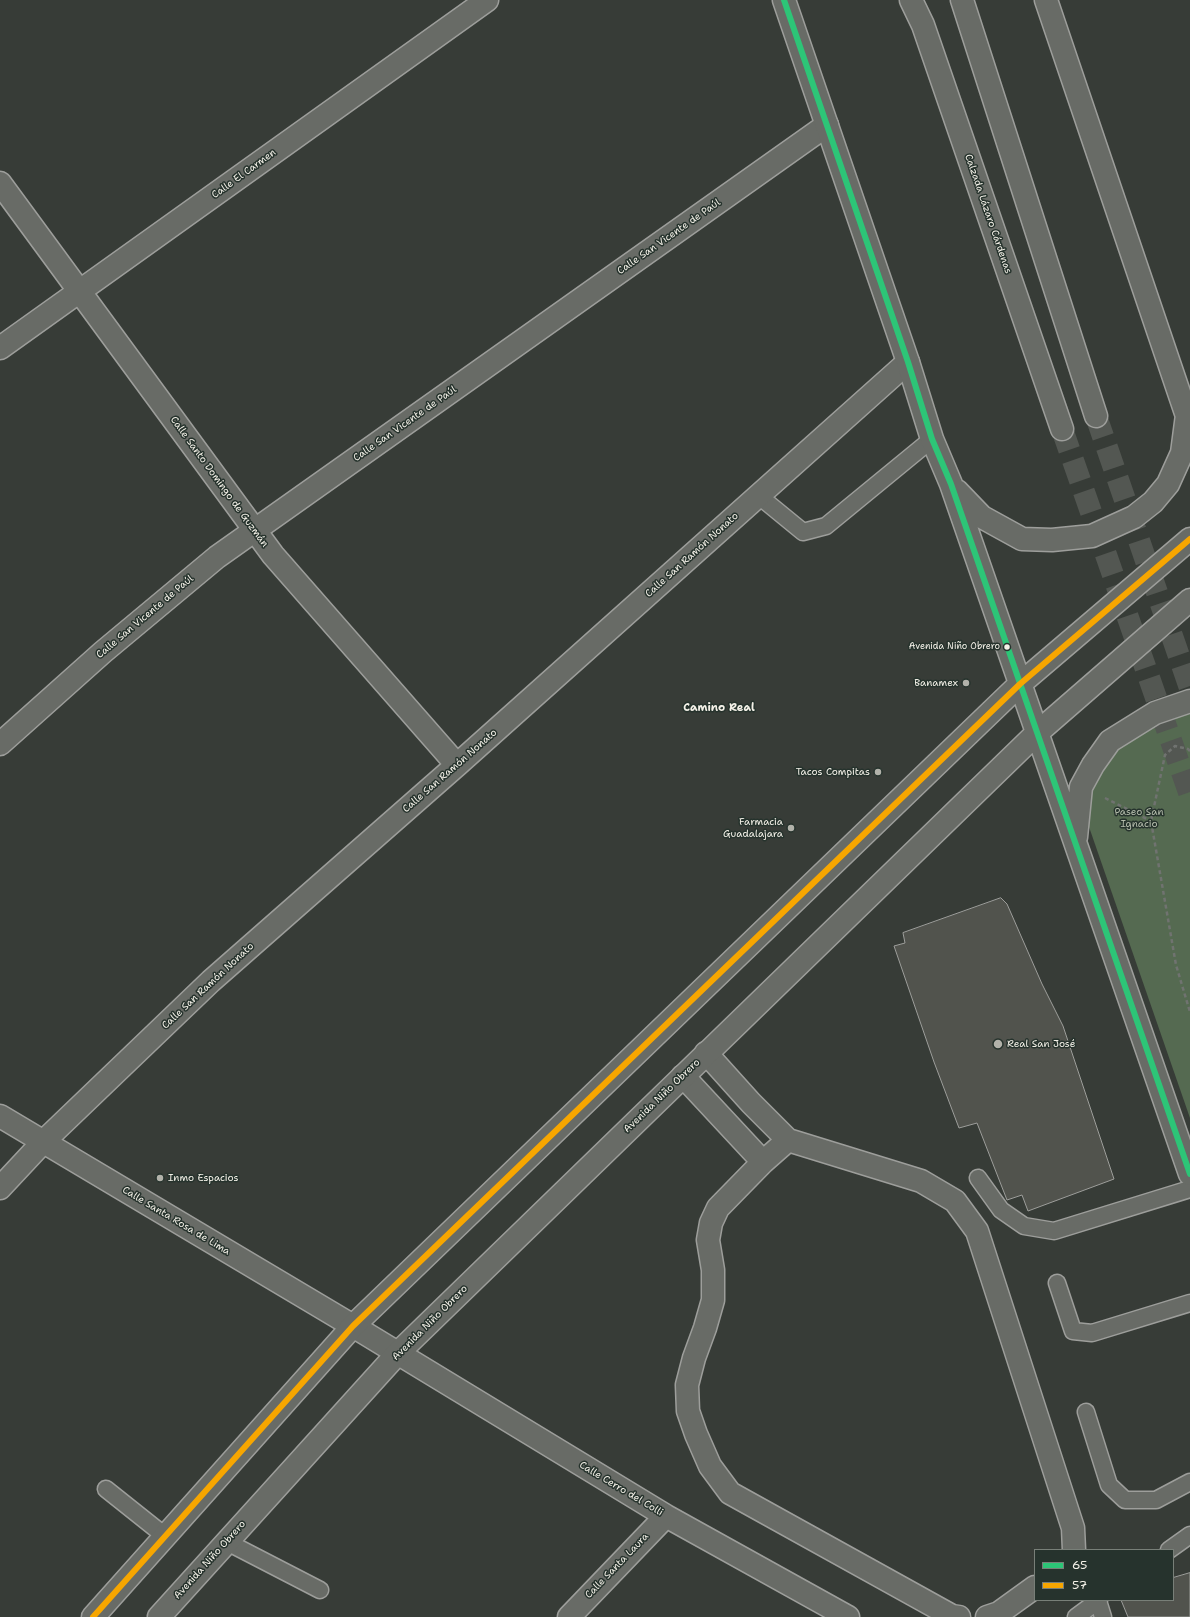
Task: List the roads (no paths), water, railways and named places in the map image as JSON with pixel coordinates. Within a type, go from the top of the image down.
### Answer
[{"type":"main road","name":"Calle El Carmen","points":[[0,348],[487,0]]},
{"type":"main road","points":[[784,0],[908,362],[932,439],[951,484],[1190,1174]]},
{"type":"main road","name":"Calzada Lázaro Cárdenas","points":[[911,0],[923,25],[1062,429]]},
{"type":"main road","points":[[962,0],[1096,416]]},
{"type":"main road","points":[[951,484],[982,517],[1022,539],[1052,540],[1092,536],[1134,517],[1153,502],[1168,484],[1182,453],[1188,420],[1046,0]]},
{"type":"main road","name":"Calle San Vicente de Paúl","points":[[0,744],[103,652],[217,557],[827,125]]},
{"type":"main road","name":"Calle Santo Domingo de Guzmán","points":[[0,183],[273,555],[457,765]]},
{"type":"main road","name":"Calle San Ramón Nonato","points":[[0,1188],[43,1142],[211,981],[457,765],[908,362]]},
{"type":"main road","points":[[93,1617],[353,1326],[1020,684],[1190,539]]},
{"type":"main road","name":"Avenida Niño Obrero","points":[[159,1617],[398,1353],[1037,733],[1190,600]]},
{"type":"main road","points":[[1076,844],[1082,787],[1093,765],[1110,741],[1155,713],[1190,701]]},
{"type":"main road","points":[[706,1053],[751,1103],[788,1140],[921,1181],[955,1201],[977,1231],[1073,1528],[1074,1549]]},
{"type":"main road","points":[[683,1076],[763,1162]]},
{"type":"main road","name":"Calle Santa Rosa de Lima","points":[[0,1116],[398,1353]]},
{"type":"main road","points":[[788,1140],[763,1162],[718,1208],[711,1223],[708,1240],[713,1270],[713,1300],[694,1358],[687,1385],[688,1411],[696,1434],[710,1466],[730,1494],[952,1616],[959,1617]]},
{"type":"main road","name":"Calle Cerro del Colli","points":[[398,1353],[666,1516],[848,1617]]},
{"type":"main road","name":"Calle Santa Laura","points":[[569,1617],[666,1516]]},
{"type":"main road","points":[[987,1617],[999,1613],[1034,1588]]},
{"type":"lane","points":[[759,496],[803,532],[826,526],[932,439]]},
{"type":"lane","points":[[978,1178],[1001,1210],[1024,1226],[1054,1231],[1190,1189]]},
{"type":"lane","points":[[1057,1283],[1073,1331],[1092,1333],[1190,1304]]},
{"type":"lane","points":[[1086,1412],[1109,1485],[1125,1500],[1156,1500],[1190,1482]]},
{"type":"lane","points":[[106,1489],[165,1536]]},
{"type":"lane","points":[[1170,1549],[1190,1535]]},
{"type":"lane","points":[[227,1542],[320,1590]]},
{"type":"lane","points":[[1076,1617],[1098,1601]]},
{"type":"lane","points":[[1099,1601],[1103,1617]]},
{"type":"tunnel","points":[[1096,416],[1190,688]]},
{"type":"tunnel","points":[[1062,429],[1190,795]]},
{"type":"place","name":"Avenida Niño Obrero","points":[[1007,647]]},
{"type":"place","name":"Banamex","points":[[966,683]]},
{"type":"place","name":"Tacos Compitas","points":[[878,772]]},
{"type":"place","name":"Farmacia Guadalajara","points":[[791,828]]},
{"type":"place","name":"Real San José","points":[[998,1044]]},
{"type":"place","name":"Inmo Espacios","points":[[160,1178]]},
{"type":"district","name":"Camino Real","points":[[719,708]]},
{"type":"park label","name":"Paseo San Ignacio","points":[[1139,818]]}]
